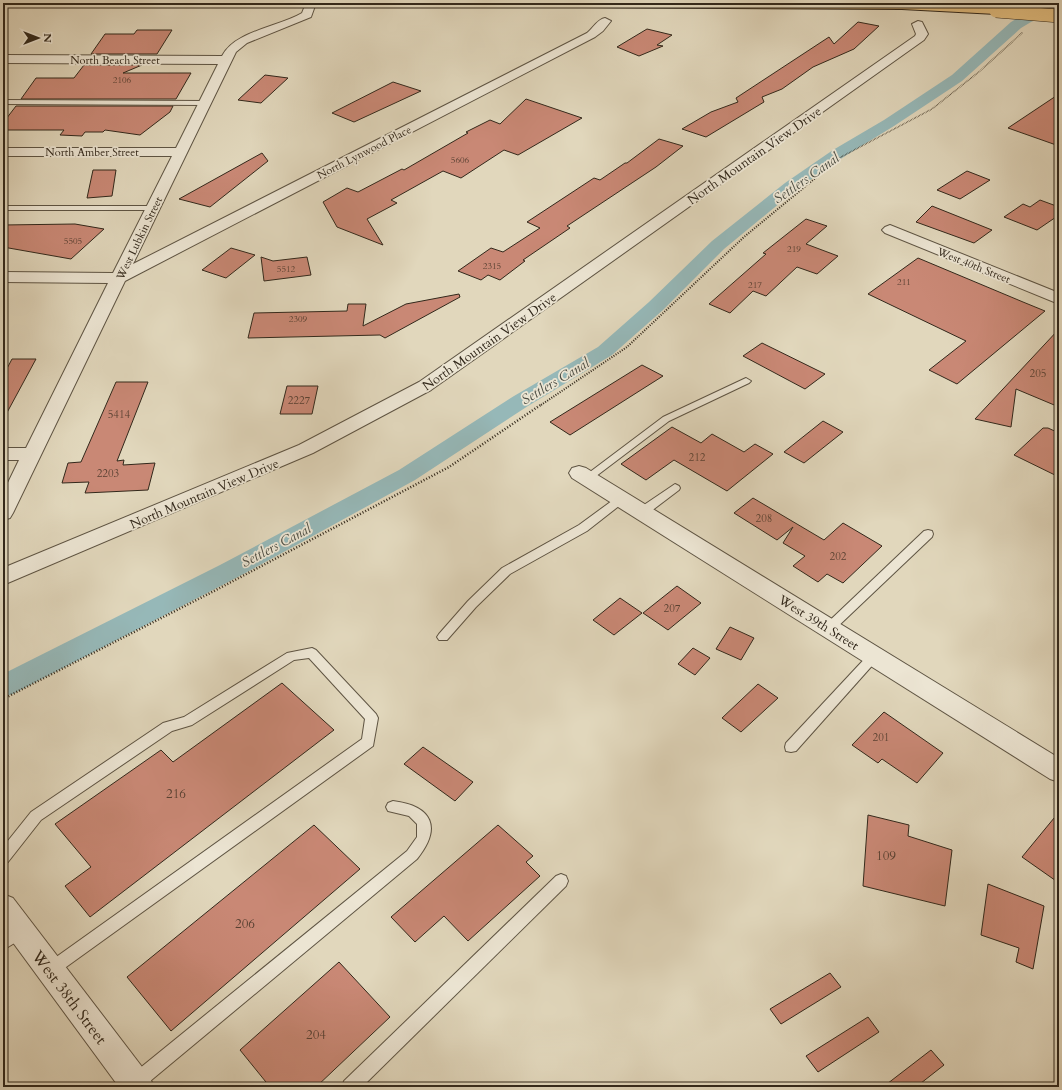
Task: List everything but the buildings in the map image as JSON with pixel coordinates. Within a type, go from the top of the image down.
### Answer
[{"type":"main road","points":[[3,3],[312,3]]},
{"type":"main road","points":[[405,3],[995,6],[1059,10]]},
{"type":"main road","points":[[995,6],[1059,16]]},
{"type":"street","name":"West Lubkin Street","points":[[3,513],[231,50],[243,41],[307,14],[312,3]]},
{"type":"street","name":"North Lynwood Place","points":[[119,278],[592,36],[604,21]]},
{"type":"street","name":"North Mountain View Drive","points":[[3,577],[306,449],[425,386],[920,38],[922,34],[918,24]]},
{"type":"street","name":"North Beach Street","points":[[3,59],[226,60]]},
{"type":"street","name":"North Amber Street","points":[[3,152],[181,152]]},
{"type":"street","name":"West 40th Street","points":[[890,230],[1059,299]]},
{"type":"street","points":[[3,277],[119,278]]},
{"type":"street","points":[[3,454],[32,454]]},
{"type":"street","name":"West 39th Street","points":[[583,475],[1059,771]]},
{"type":"street","name":"West 38th Street","points":[[3,907],[12,937],[50,970],[136,1085]]},
{"type":"lane","points":[[3,102],[206,103]]},
{"type":"lane","points":[[3,208],[153,208]]},
{"type":"lane","points":[[583,475],[666,419],[746,381]]},
{"type":"lane","points":[[642,512],[675,488]]},
{"type":"lane","points":[[443,637],[472,604],[506,571],[583,528],[620,499]]},
{"type":"lane","points":[[829,628],[928,534]]},
{"type":"lane","points":[[3,858],[36,816],[168,727],[188,721],[292,656],[312,653],[372,718],[368,742],[50,970]]},
{"type":"lane","points":[[791,746],[874,656]]},
{"type":"lane","points":[[136,1085],[417,851],[426,834],[423,818],[405,807],[393,807]]},
{"type":"lane","points":[[350,1087],[561,881]]},
{"type":"path","points":[[3,699],[209,594],[449,467],[627,347],[744,237],[841,157],[932,109],[980,71],[1016,36],[1030,28]]},
{"type":"waterway","name":"Settlers Canal","points":[[3,686],[229,571],[407,475],[521,401],[605,351],[656,306],[718,245],[791,186],[839,153],[889,123],[957,78],[1016,25],[1026,19],[1059,6]]}]
